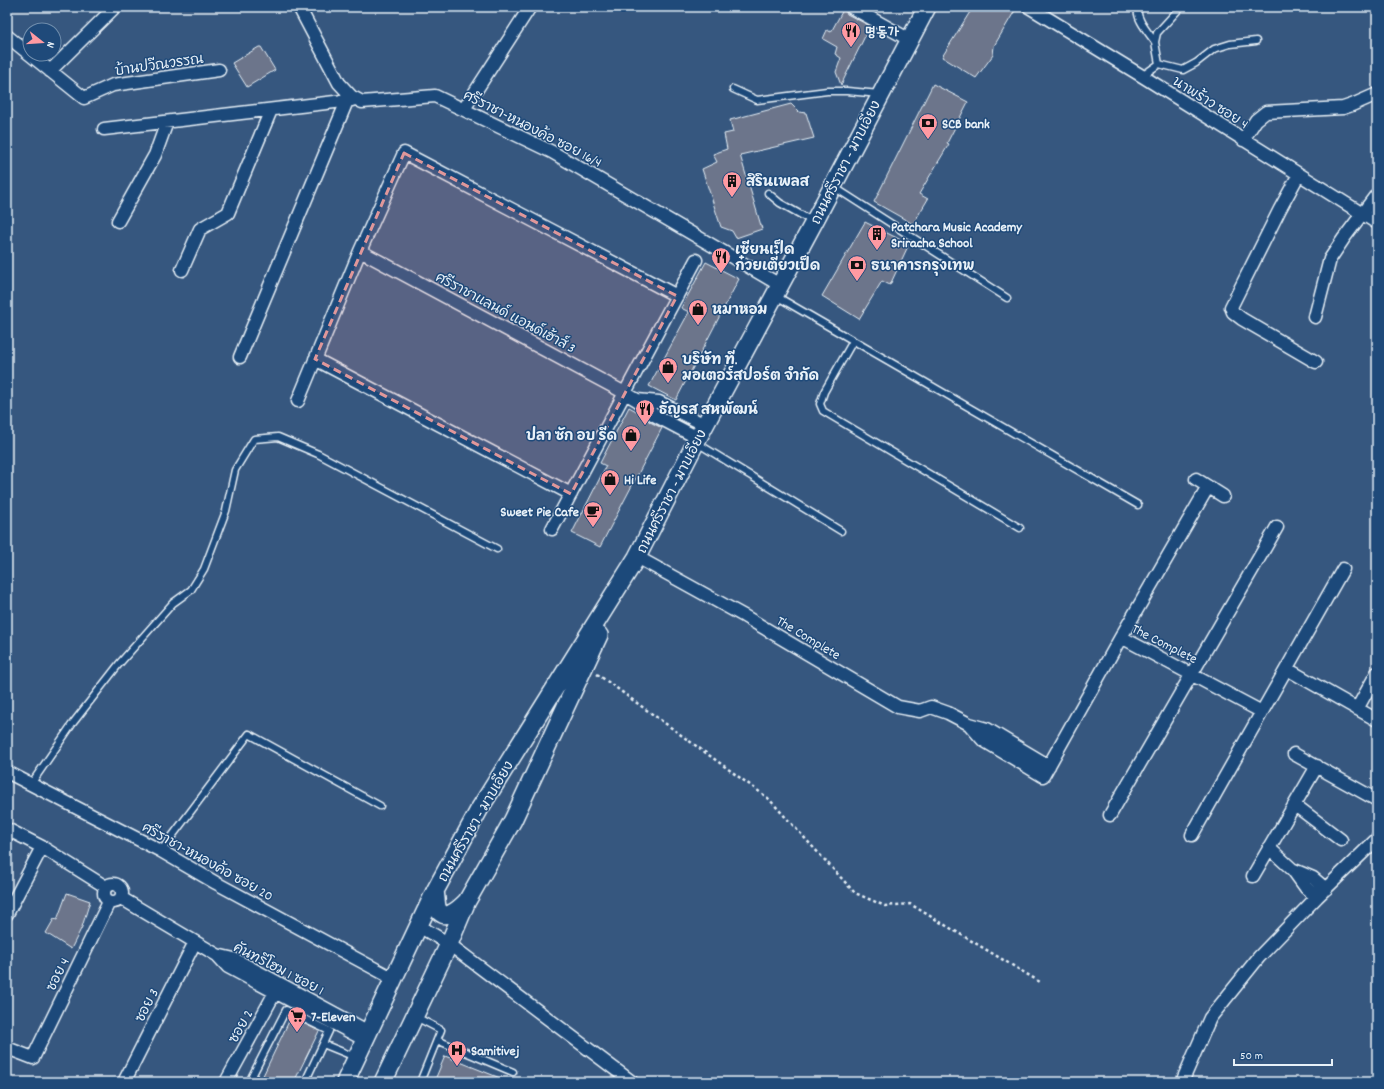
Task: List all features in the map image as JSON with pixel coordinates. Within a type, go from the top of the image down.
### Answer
[{"type":"main road","name":"ถนนศรีราชา - มาบเอียง","points":[[345,1082],[435,891],[480,808],[637,557],[699,435],[814,222],[927,7]]},
{"type":"main road","name":"ถนนศรีราชา - มาบเอียง","points":[[383,1082],[449,944],[467,901],[513,820],[628,572]]},
{"type":"main road","points":[[435,891],[438,908],[441,913],[447,915],[456,912],[467,901]]},
{"type":"street","points":[[50,71],[115,7]]},
{"type":"street","points":[[240,357],[352,100],[339,83],[299,7]]},
{"type":"street","points":[[464,109],[530,7]]},
{"type":"street","points":[[851,7],[910,40]]},
{"type":"street","name":"นาพร้าว ซอย 4","points":[[1029,7],[1377,223]]},
{"type":"street","name":"บ้านปวีณวรรณ","points":[[7,36],[84,98],[113,85],[219,70]]},
{"type":"street","points":[[1243,140],[1256,120],[1266,112],[1343,108],[1352,106],[1377,94]]},
{"type":"street","name":"ศรีราชา-หนองค้อ ซอย 16/4","points":[[104,129],[352,100],[362,102],[436,96],[552,152],[777,290]]},
{"type":"street","points":[[182,270],[200,229],[228,213],[271,110]]},
{"type":"street","points":[[118,221],[155,155],[166,122]]},
{"type":"street","points":[[298,401],[360,251],[404,153],[677,296]]},
{"type":"street","points":[[1299,174],[1231,307],[1233,312],[1242,319],[1316,362]]},
{"type":"street","points":[[1315,317],[1330,259],[1377,194]]},
{"type":"street","name":"ศรีราชาแลนด์ แอนด์เฮ้าส์ 3","points":[[360,251],[637,400],[659,402],[699,435]]},
{"type":"street","points":[[552,529],[696,260]]},
{"type":"street","points":[[316,359],[570,494]]},
{"type":"street","points":[[1196,479],[1223,496]]},
{"type":"street","points":[[1121,637],[1208,487]]},
{"type":"street","points":[[1110,815],[1277,527]]},
{"type":"street","name":"The Complete","points":[[637,557],[744,616],[898,707],[920,711],[931,707],[948,713],[969,724],[987,729],[1046,771],[1121,637],[1262,712]]},
{"type":"street","points":[[1192,835],[1343,569]]},
{"type":"street","points":[[1287,669],[1377,720]]},
{"type":"street","points":[[1357,709],[1377,673]]},
{"type":"street","points":[[1294,754],[1377,800]]},
{"type":"street","points":[[1253,876],[1317,766]]},
{"type":"street","name":"ศรีราชา-หนองค้อ ซอย 20","points":[[7,772],[162,851],[216,883],[394,979]]},
{"type":"street","points":[[1295,805],[1341,840]]},
{"type":"street","points":[[7,829],[42,847],[106,887],[104,891],[106,899],[115,900]]},
{"type":"street","points":[[1182,1082],[1210,1018],[1259,957],[1326,888],[1377,839]]},
{"type":"street","points":[[7,914],[42,847]]},
{"type":"street","points":[[1269,848],[1293,870],[1306,888],[1317,897]]},
{"type":"street","points":[[1293,870],[1313,878],[1326,888]]},
{"type":"street","name":"คันทรีโฮม 1 ซอย 1","points":[[115,900],[217,955],[228,967],[277,989],[367,1036]]},
{"type":"street","name":"ซอย 4","points":[[7,1048],[33,1058],[115,900]]},
{"type":"street","points":[[419,926],[449,944],[632,1082]]},
{"type":"street","name":"ซอย 3","points":[[124,1082],[195,942]]},
{"type":"street","name":"ซอย 2","points":[[226,1082],[277,989]]},
{"type":"lane","points":[[1138,7],[1137,10],[1141,23],[1155,42]]},
{"type":"lane","points":[[1158,64],[1155,42],[1157,33],[1179,9]]},
{"type":"lane","points":[[1158,64],[1183,70],[1196,63],[1214,49],[1230,44],[1256,41]]},
{"type":"lane","points":[[1142,76],[1158,64]]},
{"type":"lane","points":[[733,89],[757,100],[827,91],[880,94]]},
{"type":"lane","points":[[832,186],[1007,298]]},
{"type":"lane","points":[[768,193],[780,204],[814,222]]},
{"type":"lane","points":[[777,290],[853,341],[1138,505]]},
{"type":"lane","points":[[853,341],[824,392],[820,404],[823,411],[1020,528]]},
{"type":"lane","points":[[699,435],[841,532]]},
{"type":"lane","points":[[31,784],[73,723],[119,664],[173,603],[191,590],[204,569],[226,511],[235,470],[254,439],[278,437],[318,454],[497,549]]},
{"type":"lane","points":[[162,851],[249,734],[380,806]]},
{"type":"lane","points":[[249,1082],[286,1010],[329,1031],[305,1082]]},
{"type":"lane","points":[[414,1017],[441,1030],[420,1082]]},
{"type":"lane","points":[[437,1040],[513,1072]]},
{"type":"lane","points":[[323,1044],[357,1058]]},
{"type":"path","points":[[585,666],[768,798],[855,893],[885,906],[910,904],[1040,982]]},
{"type":"highlighted area","points":[[404,153],[677,296],[571,494],[315,359]]},
{"type":"building","points":[[973,7],[1017,7],[994,46],[993,55],[976,78],[942,57]]},
{"type":"building","points":[[844,8],[847,14],[870,26],[841,85],[836,72],[841,58],[835,54],[837,47],[823,39],[827,30],[831,32]]},
{"type":"building","points":[[261,47],[275,70],[247,87],[232,63]]},
{"type":"building","points":[[933,84],[968,102],[947,143],[949,144],[919,194],[928,199],[913,224],[874,202]]},
{"type":"building","points":[[791,104],[799,112],[806,113],[814,138],[740,155],[762,229],[736,238],[732,231],[721,227],[702,169],[717,162],[713,154],[727,149],[724,134],[733,132],[730,120]]},
{"type":"building","points":[[865,222],[909,244],[890,285],[882,281],[859,319],[822,296]]},
{"type":"building","points":[[706,262],[739,279],[676,400],[649,386],[689,312],[681,308]]},
{"type":"building","points":[[629,407],[640,413],[650,422],[662,428],[600,547],[572,533],[606,466],[600,463]]},
{"type":"building","points":[[67,893],[90,901],[82,927],[71,949],[46,933],[54,919],[57,920]]},
{"type":"building","points":[[291,1017],[319,1031],[294,1082],[260,1082]]},
{"type":"building","name":"Samitivej","points":[[445,1056],[510,1082],[434,1082]]},
{"type":"place","name":"명동가","points":[[851,48]]},
{"type":"place","name":"SCB bank","points":[[928,140]]},
{"type":"place","name":"สิรินเพลส","points":[[732,198]]},
{"type":"place","name":"Patchara Music Academy Sriracha School","points":[[877,251]]},
{"type":"place","name":"เซียนเป็ด ก๋วยเตี๋ยวเป็ด","points":[[721,274]]},
{"type":"place","name":"ธนาคารกรุงเทพ","points":[[857,282]]},
{"type":"place","name":"หมาหอม","points":[[698,326]]},
{"type":"place","name":"บริษัท ที. มอเตอร์สปอร์ต จำกัด","points":[[668,384]]},
{"type":"place","name":"ธัญรส สหพัฒน์","points":[[645,426]]},
{"type":"place","name":"ปลา ซัก อบ รีด","points":[[631,452]]},
{"type":"place","name":"Hi Life","points":[[610,496]]},
{"type":"place","name":"Sweet Pie Cafe","points":[[593,528]]},
{"type":"place","name":"7-Eleven","points":[[297,1033]]},
{"type":"place","name":"Samitivej","points":[[457,1067]]}]
